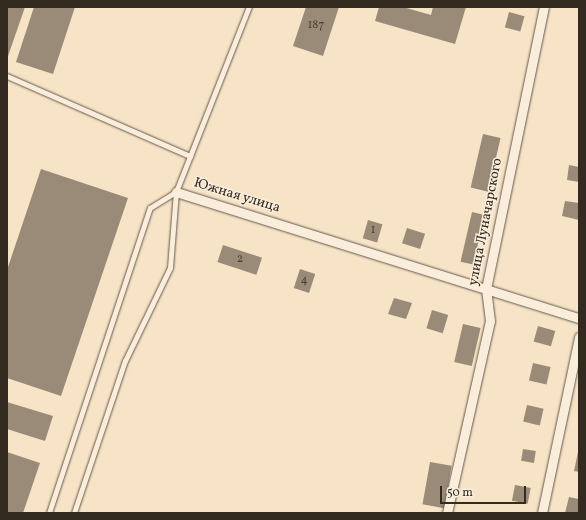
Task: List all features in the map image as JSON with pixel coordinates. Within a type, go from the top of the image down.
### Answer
[{"type":"street","name":"улица Луначарского","points":[[447,513],[490,321],[486,289],[544,7]]},
{"type":"street","name":"Южная улица","points":[[176,192],[579,318]]},
{"type":"street","points":[[542,513],[575,379],[579,337]]},
{"type":"lane","points":[[74,513],[125,361],[170,268],[176,192],[249,7]]},
{"type":"lane","points":[[7,76],[190,156]]},
{"type":"lane","name":"Южная улица","points":[[49,513],[150,208],[176,192]]},
{"type":"building","points":[[7,7],[25,7],[7,59]]},
{"type":"building","points":[[34,7],[75,7],[53,74],[16,62]]},
{"type":"building","points":[[306,7],[339,7],[323,56],[293,46]]},
{"type":"building","points":[[379,7],[403,7],[431,15],[433,7],[466,7],[455,44],[375,21]]},
{"type":"building","points":[[509,12],[524,16],[520,32],[505,27]]},
{"type":"building","points":[[483,134],[501,138],[488,192],[471,188]]},
{"type":"building","points":[[569,165],[579,167],[579,182],[567,180]]},
{"type":"building","points":[[41,169],[128,198],[61,396],[7,378],[7,270]]},
{"type":"building","points":[[565,201],[579,203],[579,220],[562,216]]},
{"type":"building","points":[[472,212],[485,215],[473,265],[461,262]]},
{"type":"building","points":[[368,220],[382,224],[377,242],[363,238]]},
{"type":"building","points":[[407,228],[425,234],[420,249],[402,243]]},
{"type":"building","points":[[223,245],[262,258],[256,275],[217,262]]},
{"type":"building","points":[[300,269],[315,274],[309,293],[294,288]]},
{"type":"building","points":[[394,298],[412,303],[406,319],[388,314]]},
{"type":"building","points":[[432,310],[448,315],[443,333],[426,328]]},
{"type":"building","points":[[463,324],[481,328],[472,366],[454,362]]},
{"type":"building","points":[[538,326],[555,331],[551,346],[534,341]]},
{"type":"building","points":[[533,363],[551,367],[546,385],[529,381]]},
{"type":"building","points":[[7,402],[53,416],[45,441],[7,429]]},
{"type":"building","points":[[527,405],[544,409],[540,425],[523,422]]},
{"type":"building","points":[[523,449],[536,451],[534,463],[521,461]]},
{"type":"building","points":[[7,452],[40,463],[23,513],[7,513]]},
{"type":"building","points":[[578,452],[579,453],[579,472],[574,471]]},
{"type":"building","points":[[430,462],[452,466],[444,508],[423,504]]},
{"type":"building","points":[[515,485],[531,488],[528,504],[512,501]]},
{"type":"building","points":[[569,497],[579,499],[579,513],[565,513]]}]
